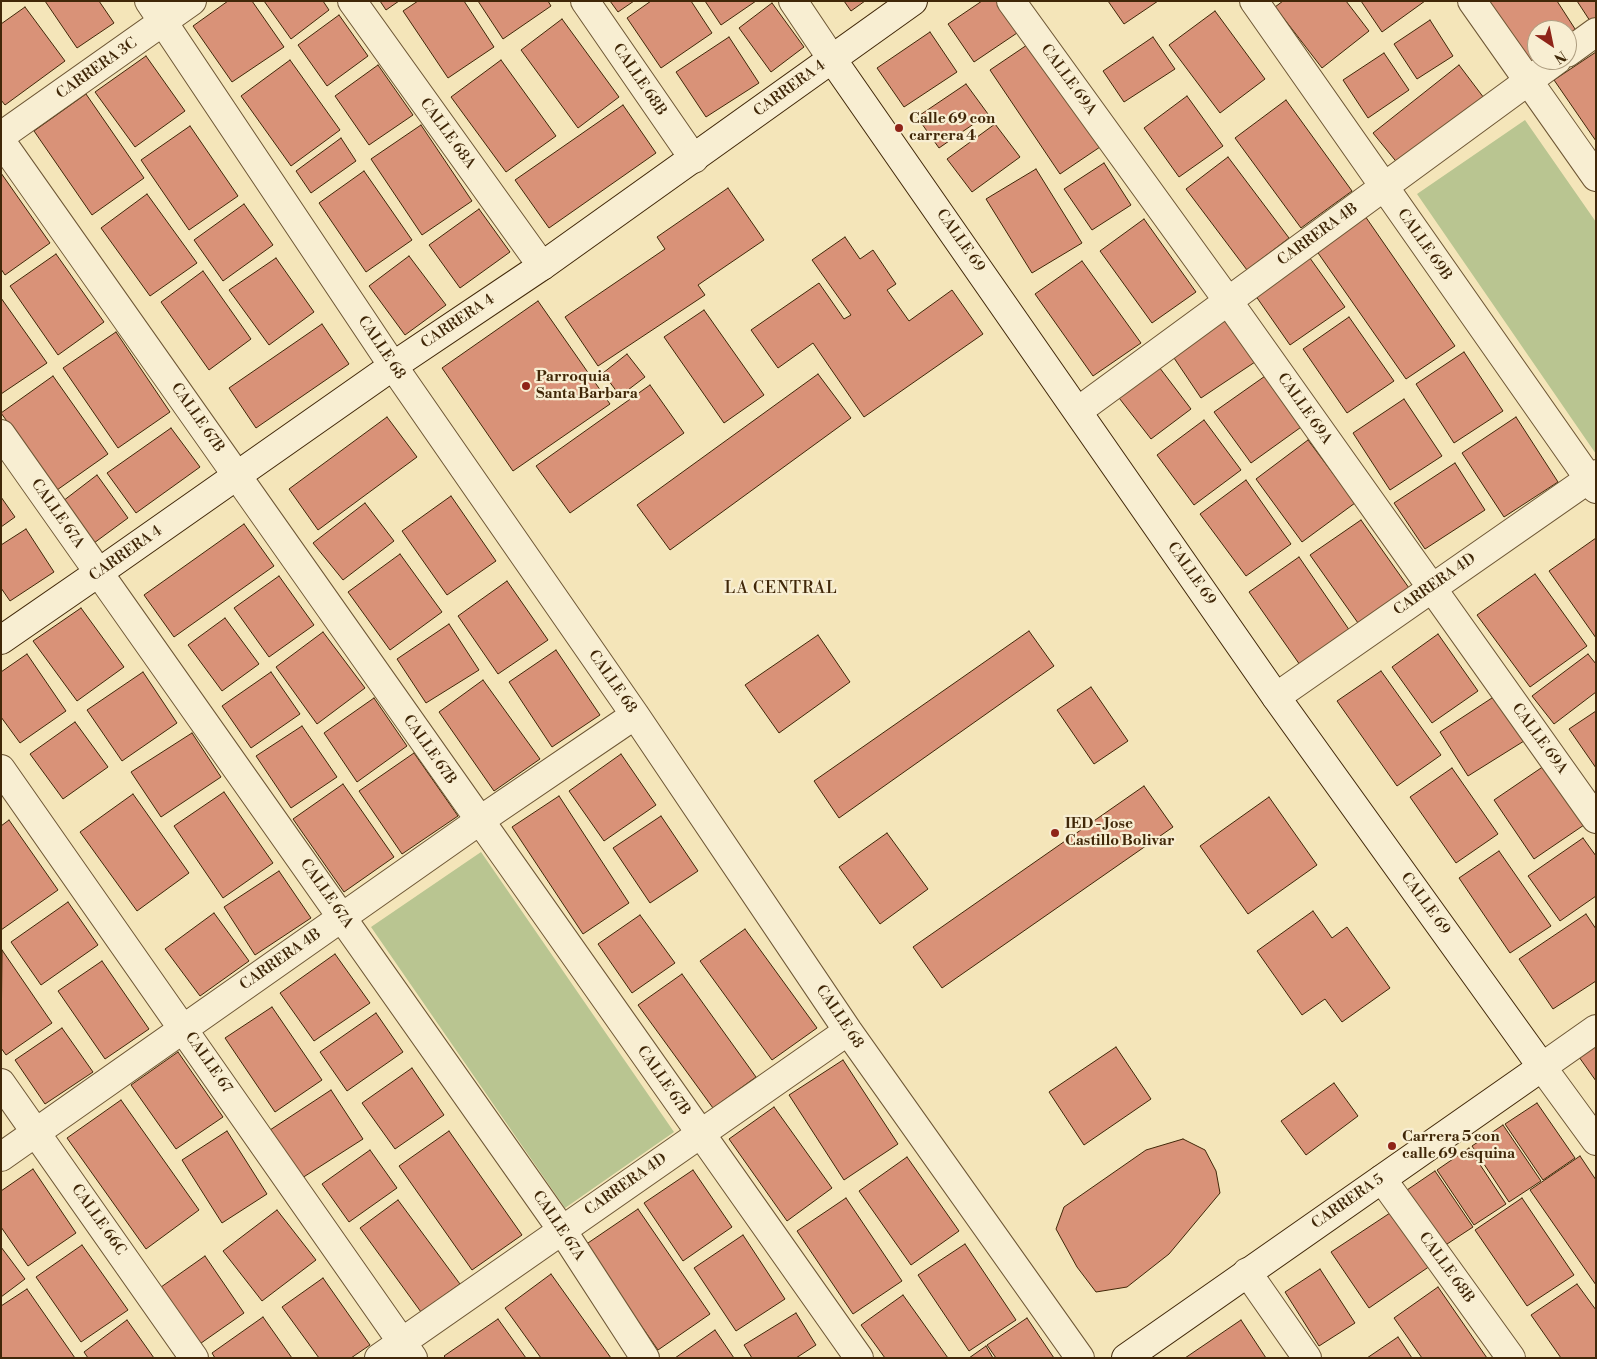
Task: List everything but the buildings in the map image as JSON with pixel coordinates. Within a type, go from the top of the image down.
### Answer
[{"type":"street","name":"CARRERA 3C","points":[[1,136],[156,11],[192,1]]},
{"type":"street","name":"CALLE 68A","points":[[352,1],[542,266]]},
{"type":"street","name":"CALLE 68B","points":[[585,1],[694,159]]},
{"type":"street","name":"CALLE 69","points":[[793,1],[1276,697],[1596,1141]]},
{"type":"street","name":"CARRERA 4","points":[[1,640],[393,366],[542,266],[913,1]]},
{"type":"street","name":"CALLE 69A","points":[[1011,1],[1228,301],[1430,588],[1596,819]]},
{"type":"street","name":"CALLE 69B","points":[[1254,1],[1383,187],[1593,481]]},
{"type":"street","points":[[1472,1],[1596,176]]},
{"type":"street","name":"CALLE 68","points":[[156,11],[393,366],[635,715],[848,1031],[1080,1358]]},
{"type":"street","points":[[1577,46],[1596,32]]},
{"type":"street","name":"CARRERA 4B","points":[[1078,411],[1544,70]]},
{"type":"street","name":"CALLE 67B","points":[[1,141],[859,1358]]},
{"type":"street","name":"CALLE 67A","points":[[1,434],[562,1230],[645,1358]]},
{"type":"street","name":"CARRERA 4D","points":[[1276,697],[1430,588],[1593,481]]},
{"type":"street","name":"CARRERA 4B","points":[[1,1156],[479,821],[635,715]]},
{"type":"street","name":"CALLE 67","points":[[1,769],[408,1350]]},
{"type":"street","name":"CARRERA 5","points":[[1126,1358],[1596,1029]]},
{"type":"street","name":"CARRERA 4D","points":[[380,1358],[408,1350],[562,1230],[848,1031]]},
{"type":"street","name":"CALLE 66C","points":[[1,1083],[194,1358]]},
{"type":"street","name":"CALLE 68B","points":[[1382,1179],[1510,1358]]},
{"type":"street","points":[[1247,1272],[1307,1358]]},
{"type":"green space","points":[[1525,120],[1596,222],[1596,454],[1417,194]]},
{"type":"green space","points":[[481,852],[674,1132],[565,1208],[371,927]]},
{"type":"place","name":"Calle 69 con carrera 4","points":[[899,128]]},
{"type":"place","name":"Parroquia Santa Barbara","points":[[526,386]]},
{"type":"place","name":"IED - Jose Castillo Bolivar","points":[[1055,833]]},
{"type":"place","name":"Carrera 5 con calle 69 esquina","points":[[1392,1146]]},
{"type":"district","name":"LA CENTRAL","points":[[781,589]]}]
